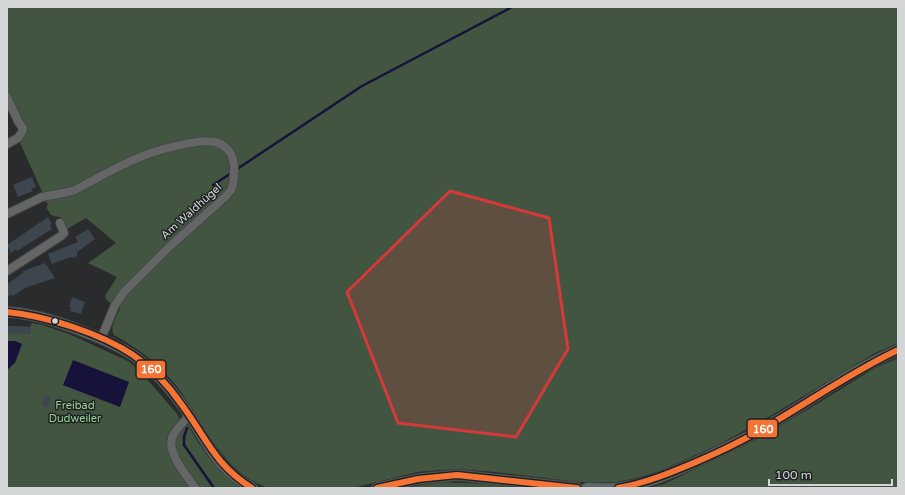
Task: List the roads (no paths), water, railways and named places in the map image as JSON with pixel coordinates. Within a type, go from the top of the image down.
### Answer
[{"type":"main road","points":[[7,312],[44,318],[101,339],[127,351],[146,365],[164,382],[189,416],[216,458],[228,471],[248,487]]},
{"type":"main road","points":[[587,488],[617,488],[662,477],[723,449],[773,423],[850,375],[881,357],[898,350]]},
{"type":"main road","points":[[377,488],[418,479],[457,475],[577,488]]},
{"type":"street","points":[[7,97],[18,121],[23,128],[18,138],[7,144]]},
{"type":"street","name":"Am Waldhügel","points":[[7,214],[42,197],[75,190],[138,158],[152,153],[178,146],[207,141],[223,145],[230,152],[233,159],[234,170],[232,189],[168,248],[124,292],[115,306],[101,339]]},
{"type":"street","points":[[7,271],[61,236],[64,233],[60,223]]},
{"type":"street","points":[[189,416],[174,435],[171,445],[174,456],[195,488]]},
{"type":"waterway","points":[[237,169],[362,86],[512,7]]},
{"type":"waterway","points":[[213,185],[233,172]]},
{"type":"waterway","points":[[187,428],[184,437],[184,445],[214,488]]},
{"type":"park label","name":"Freibad Dudweiler","points":[[75,411]]}]
